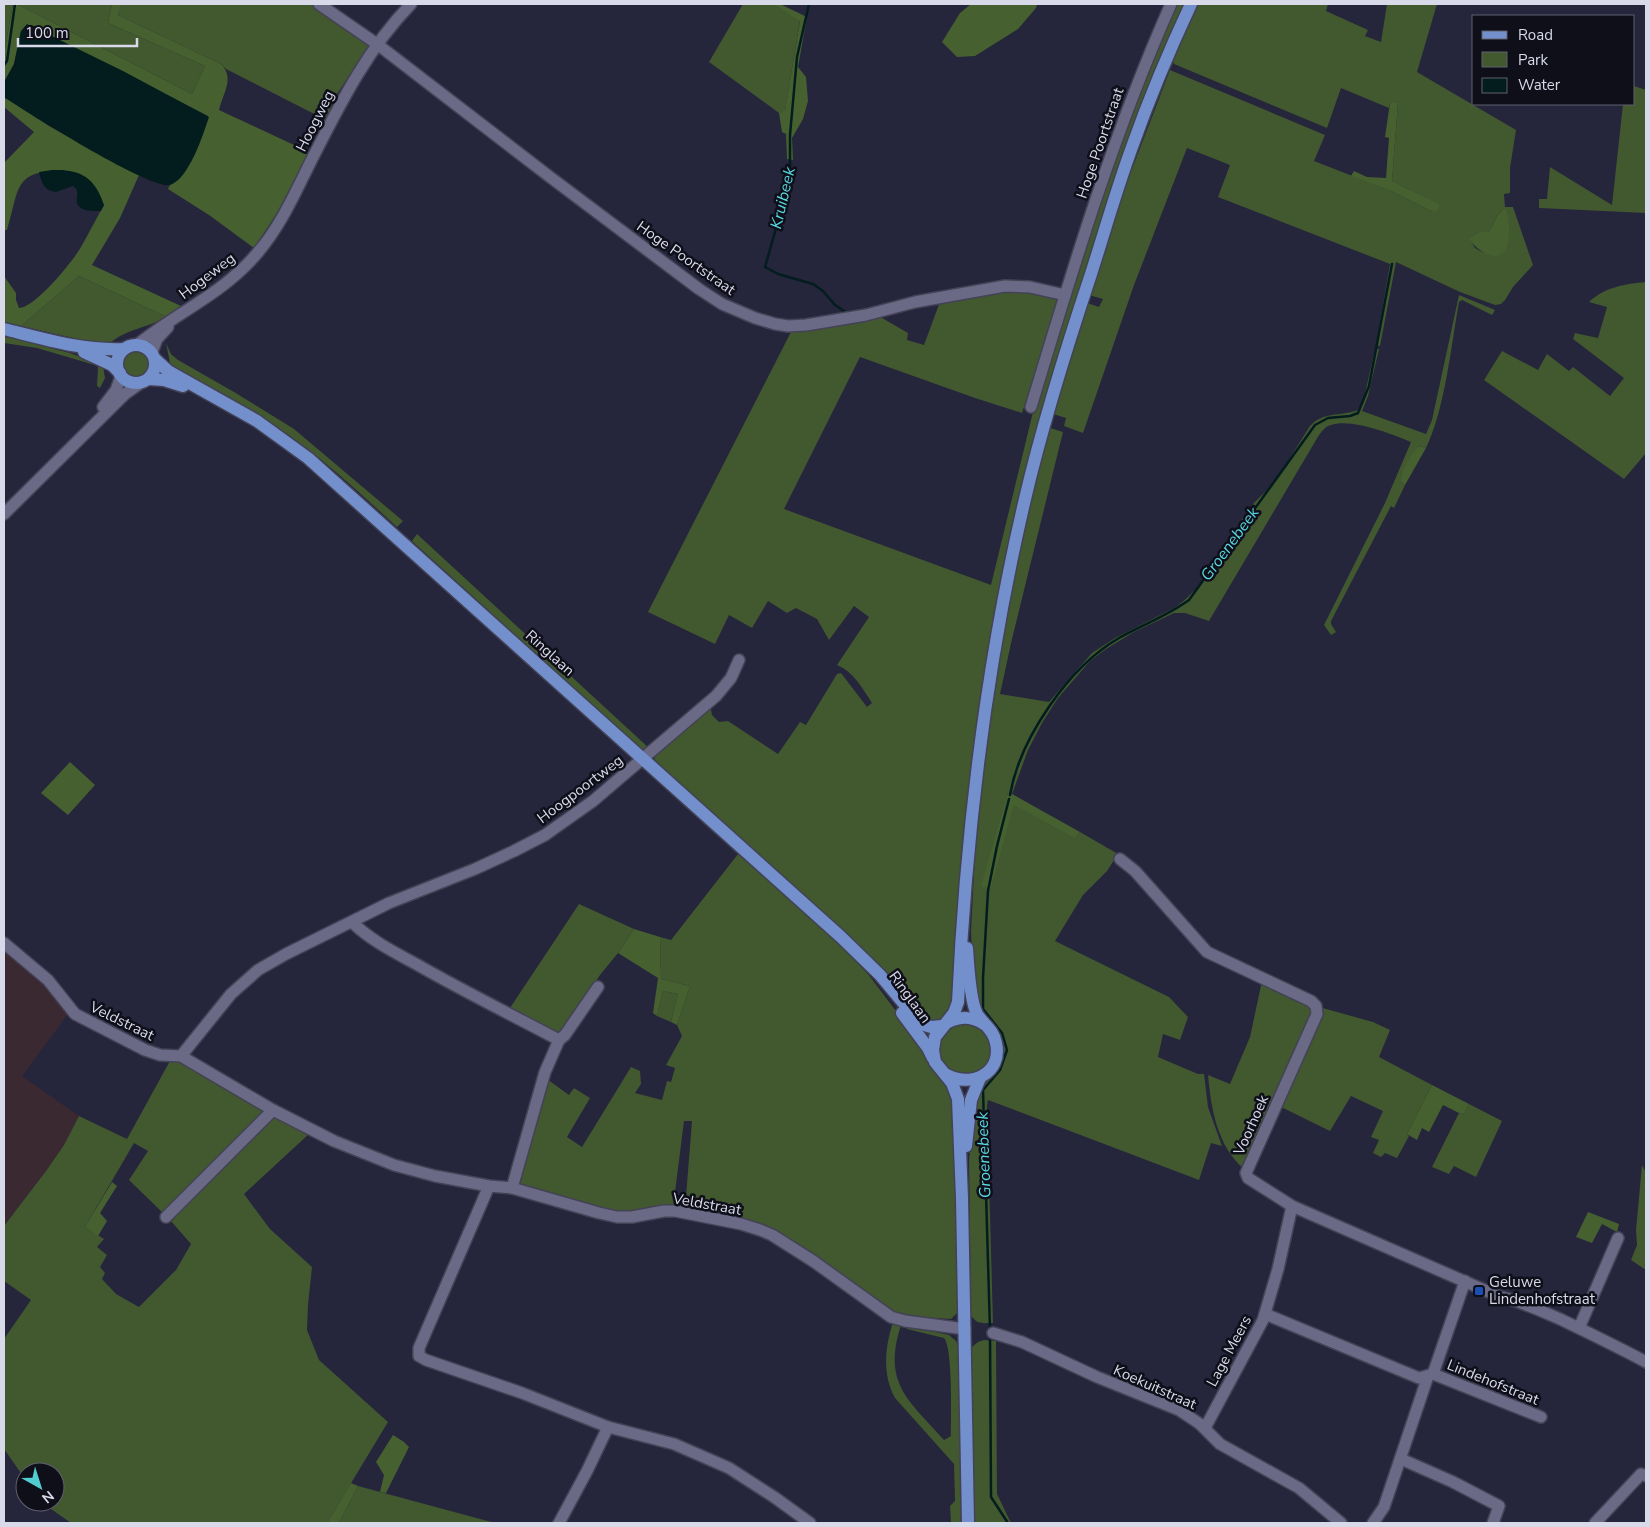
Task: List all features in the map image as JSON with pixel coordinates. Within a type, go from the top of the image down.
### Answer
[{"type":"main road","points":[[968,1523],[962,1198],[958,1099],[955,1087],[935,1062],[934,1043],[935,1037],[954,1013],[958,1002],[961,924],[975,780],[994,651],[1025,498],[1057,381],[1132,146],[1191,4]]},
{"type":"main road","name":"Ringlaan","points":[[4,329],[63,344],[107,350],[124,349],[137,345],[142,346],[168,371],[264,426],[308,458],[857,953],[880,975],[921,1024],[931,1027],[945,1024]]},
{"type":"main road","name":"Ringlaan","points":[[63,344],[112,365],[120,375],[131,382],[164,380],[209,394]]},
{"type":"main road","points":[[120,375],[117,365],[119,356],[124,349]]},
{"type":"main road","points":[[145,381],[153,374],[156,367],[154,356]]},
{"type":"main road","points":[[962,1198],[971,1100],[980,1078],[993,1065],[997,1055],[995,1039],[976,1012],[970,984],[964,903]]},
{"type":"main road","name":"Ringlaan","points":[[857,953],[928,1048],[935,1062]]},
{"type":"main road","points":[[945,1024],[958,1018],[968,1017],[986,1025]]},
{"type":"main road","points":[[943,1073],[953,1079],[965,1081],[980,1078]]},
{"type":"street","name":"Hoge Poortstraat","points":[[319,4],[377,44],[699,289],[722,304],[754,318],[775,324],[806,325],[866,315],[942,297],[1006,286],[1030,287],[1065,295]]},
{"type":"street","name":"Hoogweg","points":[[253,258],[282,219],[340,104],[377,44],[411,4]]},
{"type":"street","name":"Hoge Poortstraat","points":[[1031,407],[1116,139],[1148,56],[1171,4]]},
{"type":"street","name":"Hogeweg","points":[[137,345],[149,334],[178,317],[227,283],[253,258]]},
{"type":"street","name":"Hogeweg","points":[[154,356],[157,339],[178,317]]},
{"type":"street","points":[[76,442],[116,390],[120,375]]},
{"type":"street","points":[[4,514],[125,394],[145,381]]},
{"type":"street","name":"Hoogpoortweg","points":[[182,1056],[219,1008],[248,978],[276,959],[389,903],[514,852],[545,835],[592,801],[716,696],[731,678],[739,660]]},
{"type":"street","name":"Voorhoek","points":[[1120,859],[1135,870],[1207,952],[1311,1001],[1316,1006],[1317,1014],[1246,1173],[1248,1178],[1292,1206],[1498,1296],[1527,1304],[1646,1362]]},
{"type":"street","points":[[352,922],[360,931],[452,985],[559,1040]]},
{"type":"street","name":"Veldstraat","points":[[4,944],[48,980],[75,1014],[145,1050],[160,1055],[182,1056],[272,1110],[334,1141],[394,1165],[435,1176],[489,1186],[512,1188],[599,1213],[632,1217],[664,1211],[675,1211],[741,1224],[772,1235],[806,1256],[897,1320],[964,1329]]},
{"type":"street","points":[[512,1188],[545,1072],[559,1040],[566,1035],[598,987]]},
{"type":"street","points":[[166,1218],[272,1110]]},
{"type":"street","points":[[489,1186],[419,1348],[419,1356],[522,1393],[608,1427],[674,1444],[729,1468],[810,1523]]},
{"type":"street","name":"Lage Meers","points":[[1204,1428],[1265,1314],[1278,1269],[1292,1206]]},
{"type":"street","points":[[1579,1328],[1618,1238]]},
{"type":"street","name":"Lindehofstraat","points":[[1373,1523],[1384,1507],[1465,1281]]},
{"type":"street","name":"Lage Meers","points":[[1265,1314],[1359,1354]]},
{"type":"street","name":"Koekuitstraat","points":[[993,1333],[1022,1342],[1097,1377],[1180,1410],[1204,1428],[1220,1444],[1299,1488],[1341,1523]]},
{"type":"street","name":"Lindehofstraat","points":[[1359,1354],[1419,1378],[1431,1375],[1541,1417]]},
{"type":"street","points":[[559,1523],[608,1427]]},
{"type":"street","points":[[1401,1459],[1453,1482],[1499,1506],[1493,1523]]},
{"type":"street","points":[[1595,1523],[1640,1474],[1646,1476]]},
{"type":"shaded area","points":[[4,949],[40,979],[68,1014],[22,1076],[79,1116],[64,1145],[4,1226]]},
{"type":"green space","points":[[4,4],[13,4],[4,54]]},
{"type":"green space","points":[[13,4],[17,4],[192,94],[205,66],[108,23],[112,4],[122,4],[118,15],[221,64],[225,69],[228,80],[219,110],[309,152],[277,213],[254,248],[209,215],[168,189],[184,172],[195,155],[208,116],[30,25],[21,31],[14,64],[4,84],[4,54]]},
{"type":"green space","points":[[17,4],[112,4],[108,23],[205,66],[192,94]]},
{"type":"green space","points":[[122,4],[312,4],[366,40],[369,46],[335,97],[326,120],[226,69],[221,64],[118,15]]},
{"type":"green space","points":[[743,4],[774,4],[800,20],[785,112],[779,113],[709,62]]},
{"type":"green space","points":[[774,4],[780,4],[807,17],[798,67],[806,77],[808,101],[803,119],[792,138],[793,160],[787,159],[786,134],[782,132],[779,113],[785,111],[800,21]]},
{"type":"green space","points":[[971,4],[1037,4],[1036,8],[1018,29],[975,56],[957,57],[942,42],[960,13]]},
{"type":"green space","points":[[1173,4],[1184,4],[1157,66],[1107,204],[1049,383],[1019,497],[999,588],[977,719],[959,907],[952,1011],[941,1020],[927,1023],[848,937],[654,761],[657,750],[710,704],[712,715],[719,722],[728,721],[778,754],[800,722],[806,725],[837,674],[841,673],[867,707],[872,703],[861,686],[853,676],[837,665],[869,617],[854,606],[829,640],[817,619],[796,608],[787,613],[768,601],[752,628],[729,615],[715,644],[648,612],[793,328],[877,315],[908,333],[907,340],[924,345],[941,299],[1015,287],[1039,290],[1059,301],[1022,413],[860,357],[784,509],[991,585],[1032,416],[1085,240]]},
{"type":"green space","points":[[1198,4],[1328,4],[1326,11],[1368,30],[1365,36],[1381,42],[1387,4],[1437,4],[1417,72],[1516,130],[1510,168],[1510,193],[1504,194],[1505,207],[1513,207],[1533,265],[1513,287],[1505,300],[1501,304],[1495,305],[1460,292],[1396,262],[1380,346],[1376,345],[1390,264],[1218,197],[1230,165],[1187,148],[1134,285],[1083,433],[1064,426],[1066,418],[1053,414],[1087,303],[1099,307],[1103,299],[1089,295],[1129,177],[1170,70],[1325,135],[1314,161],[1391,191],[1433,212],[1438,204],[1392,181],[1398,103],[1390,103],[1389,108],[1341,88],[1327,128],[1174,64],[1173,61]],"holes":[[[1503,210],[1484,253],[1475,248],[1470,239],[1479,232],[1488,232]]]},
{"type":"green space","points":[[1635,86],[1646,90],[1646,213],[1539,208],[1539,199],[1547,199],[1550,167],[1612,205],[1623,105],[1635,105]]},
{"type":"green space","points":[[4,97],[49,126],[139,175],[120,218],[92,265],[181,306],[167,317],[79,276],[21,326],[4,322],[4,276],[16,293],[19,308],[26,306],[53,283],[77,254],[104,205],[64,170],[35,174],[21,185],[7,230],[4,230],[4,163],[34,132],[4,107]]},
{"type":"green space","points":[[1390,103],[1398,103],[1392,181],[1439,204],[1437,211],[1433,212],[1391,191],[1351,176],[1354,171],[1367,177],[1386,178],[1389,138],[1385,137]]},
{"type":"green space","points":[[1503,210],[1506,210],[1509,233],[1506,250],[1499,255],[1489,255],[1479,250],[1469,239],[1479,232],[1488,232]]},
{"type":"green space","points":[[79,276],[167,317],[121,335],[108,345],[21,326]]},
{"type":"green space","points":[[1646,282],[1646,453],[1624,479],[1484,380],[1502,351],[1538,370],[1547,354],[1569,371],[1573,367],[1610,396],[1624,378],[1573,339],[1575,333],[1598,338],[1607,307],[1589,302],[1595,297],[1616,287]]},
{"type":"green space","points":[[1459,295],[1495,310],[1492,315],[1462,300],[1459,302],[1447,377],[1433,432],[1426,448],[1419,446],[1407,463],[1401,482],[1405,485],[1394,508],[1391,506],[1331,621],[1336,632],[1331,635],[1324,625],[1385,503],[1411,442],[1360,425],[1339,423],[1325,428],[1319,435],[1209,621],[1185,613],[1174,613],[1134,632],[1106,649],[1090,661],[1058,698],[1028,750],[1012,794],[1008,793],[991,888],[1014,804],[1075,839],[1080,832],[1118,854],[1107,871],[1083,895],[1055,941],[1169,997],[1188,1017],[1180,1040],[1163,1034],[1158,1057],[1198,1074],[1204,1074],[1208,1107],[1222,1146],[1211,1143],[1199,1180],[988,1100],[993,1323],[978,1322],[971,1315],[969,1160],[977,1089],[995,1071],[985,1017],[979,1006],[972,955],[971,932],[977,811],[994,688],[1022,535],[1050,428],[1063,432],[1000,694],[1049,702],[1092,653],[1115,638],[1174,608],[1194,591],[1213,568],[1243,518],[1246,521],[1252,508],[1251,506],[1274,483],[1310,426],[1315,421],[1327,416],[1358,410],[1364,398],[1375,349],[1379,349],[1368,396],[1362,411],[1426,434],[1432,420]]},
{"type":"green space","points":[[4,336],[70,353],[103,366],[105,378],[100,388],[97,386],[98,366],[37,348],[4,343]]},
{"type":"green space","points":[[166,343],[171,354],[178,360],[294,429],[403,521],[397,527],[331,468],[276,426],[171,368]]},
{"type":"green space","points":[[136,352],[145,356],[149,365],[145,374],[136,378],[127,374],[123,365],[127,356]]},
{"type":"green space","points":[[1419,446],[1426,448],[1405,485],[1401,482],[1402,473]]},
{"type":"green space","points":[[417,534],[650,749],[643,751],[412,541]]},
{"type":"green space","points":[[70,762],[95,785],[68,815],[41,793]]},
{"type":"green space","points":[[1008,793],[1080,832],[1075,839],[1014,805],[991,889],[981,886]]},
{"type":"green space","points":[[738,854],[840,945],[868,974],[927,1052],[954,1097],[958,1312],[951,1319],[898,1316],[782,1238],[685,1209],[692,1121],[684,1121],[673,1208],[620,1213],[518,1186],[547,1079],[569,1095],[574,1088],[590,1098],[567,1137],[582,1147],[631,1067],[640,1071],[641,1084],[635,1093],[662,1100],[667,1081],[671,1082],[675,1068],[666,1065],[682,1036],[677,1025],[690,986],[661,979],[660,937],[671,940]]},
{"type":"green space","points":[[579,904],[634,929],[600,975],[558,1038],[508,1011]]},
{"type":"green space","points":[[634,929],[660,937],[661,979],[690,986],[677,1025],[671,1022],[678,994],[663,991],[657,1016],[653,1013],[658,978],[618,953]]},
{"type":"green space","points":[[1262,981],[1308,1001],[1313,1009],[1244,1169],[1227,1149],[1217,1126],[1208,1075],[1230,1084],[1250,1037]]},
{"type":"green space","points":[[663,991],[678,994],[671,1022],[657,1016]]},
{"type":"green space","points":[[1319,1007],[1373,1022],[1390,1030],[1379,1057],[1432,1085],[1397,1158],[1385,1153],[1381,1157],[1373,1153],[1379,1140],[1371,1137],[1383,1111],[1351,1096],[1330,1131],[1279,1106]]},
{"type":"green space","points":[[960,1023],[970,1023],[979,1027],[987,1035],[991,1049],[987,1063],[979,1071],[970,1075],[960,1075],[951,1071],[943,1063],[939,1054],[939,1044],[943,1035],[951,1027]]},
{"type":"green space","points":[[171,1059],[181,1061],[264,1108],[264,1112],[166,1216],[129,1180],[148,1151],[134,1143],[85,1227],[104,1239],[97,1247],[107,1255],[100,1267],[105,1273],[102,1279],[116,1294],[139,1307],[176,1270],[191,1244],[170,1220],[270,1117],[277,1116],[310,1133],[244,1194],[270,1229],[312,1267],[307,1330],[319,1360],[388,1422],[327,1523],[71,1523],[55,1512],[65,1512],[65,1462],[15,1462],[15,1465],[4,1449],[4,1339],[31,1300],[4,1281],[4,1226],[64,1145],[79,1116],[127,1139]]},
{"type":"green space","points":[[1432,1085],[1469,1104],[1463,1115],[1443,1105],[1429,1132],[1422,1128],[1417,1140],[1407,1134]]},
{"type":"green space","points":[[1469,1104],[1502,1121],[1476,1177],[1454,1166],[1449,1174],[1432,1167],[1459,1113],[1463,1115]]},
{"type":"green space","points":[[1642,1165],[1646,1173],[1646,1270],[1631,1260],[1637,1245],[1636,1230]]},
{"type":"green space","points":[[112,1182],[117,1186],[100,1213],[107,1221],[98,1236],[85,1227]]},
{"type":"green space","points":[[1588,1212],[1619,1224],[1617,1232],[1602,1224],[1592,1243],[1576,1237]]},
{"type":"green space","points":[[893,1322],[901,1325],[896,1345],[895,1362],[897,1377],[902,1390],[910,1402],[944,1440],[951,1436],[951,1384],[947,1344],[944,1338],[907,1329],[907,1326],[949,1335],[956,1341],[959,1348],[962,1523],[951,1523],[950,1506],[955,1501],[954,1464],[895,1398],[891,1389],[886,1360]]},
{"type":"green space","points":[[984,1340],[996,1341],[997,1494],[1011,1523],[974,1523],[971,1353],[972,1347]]},
{"type":"green space","points":[[393,1435],[409,1447],[386,1493],[380,1492],[384,1475],[376,1462]]},
{"type":"green space","points":[[351,1483],[358,1486],[339,1523],[327,1523]]},
{"type":"green space","points":[[358,1486],[495,1523],[339,1523]]},
{"type":"water","points":[[27,24],[123,71],[209,117],[189,166],[176,182],[169,185],[157,183],[137,175],[87,148],[4,97],[5,80],[14,64],[21,31]]},
{"type":"water","points":[[52,170],[71,171],[91,181],[104,205],[101,211],[81,208],[77,201],[77,190],[73,186],[56,192],[48,190],[42,183],[39,172]]},
{"type":"waterway","name":"Kruibeek","points":[[4,65],[7,61],[15,4]]},
{"type":"waterway","name":"Kruibeek","points":[[809,4],[797,57],[790,135],[790,179],[765,267],[778,274],[813,284],[823,291],[835,305],[847,313]]},
{"type":"waterway","name":"Groenebeek","points":[[1010,795],[1024,751],[1036,728],[1065,685],[1100,651],[1119,638],[1163,616],[1189,600],[1315,425],[1328,418],[1350,416],[1358,413],[1369,386],[1392,264]]},
{"type":"waterway","name":"Groenebeek","points":[[990,1330],[983,1090],[1000,1070],[1007,1050],[1002,1033],[983,1009],[983,978],[988,891],[1009,799]]},
{"type":"waterway","name":"Groenebeek","points":[[990,1336],[991,1497],[1008,1523]]},
{"type":"place","name":"Geluwe Lindenhofstraat","points":[[1479,1291]]}]
